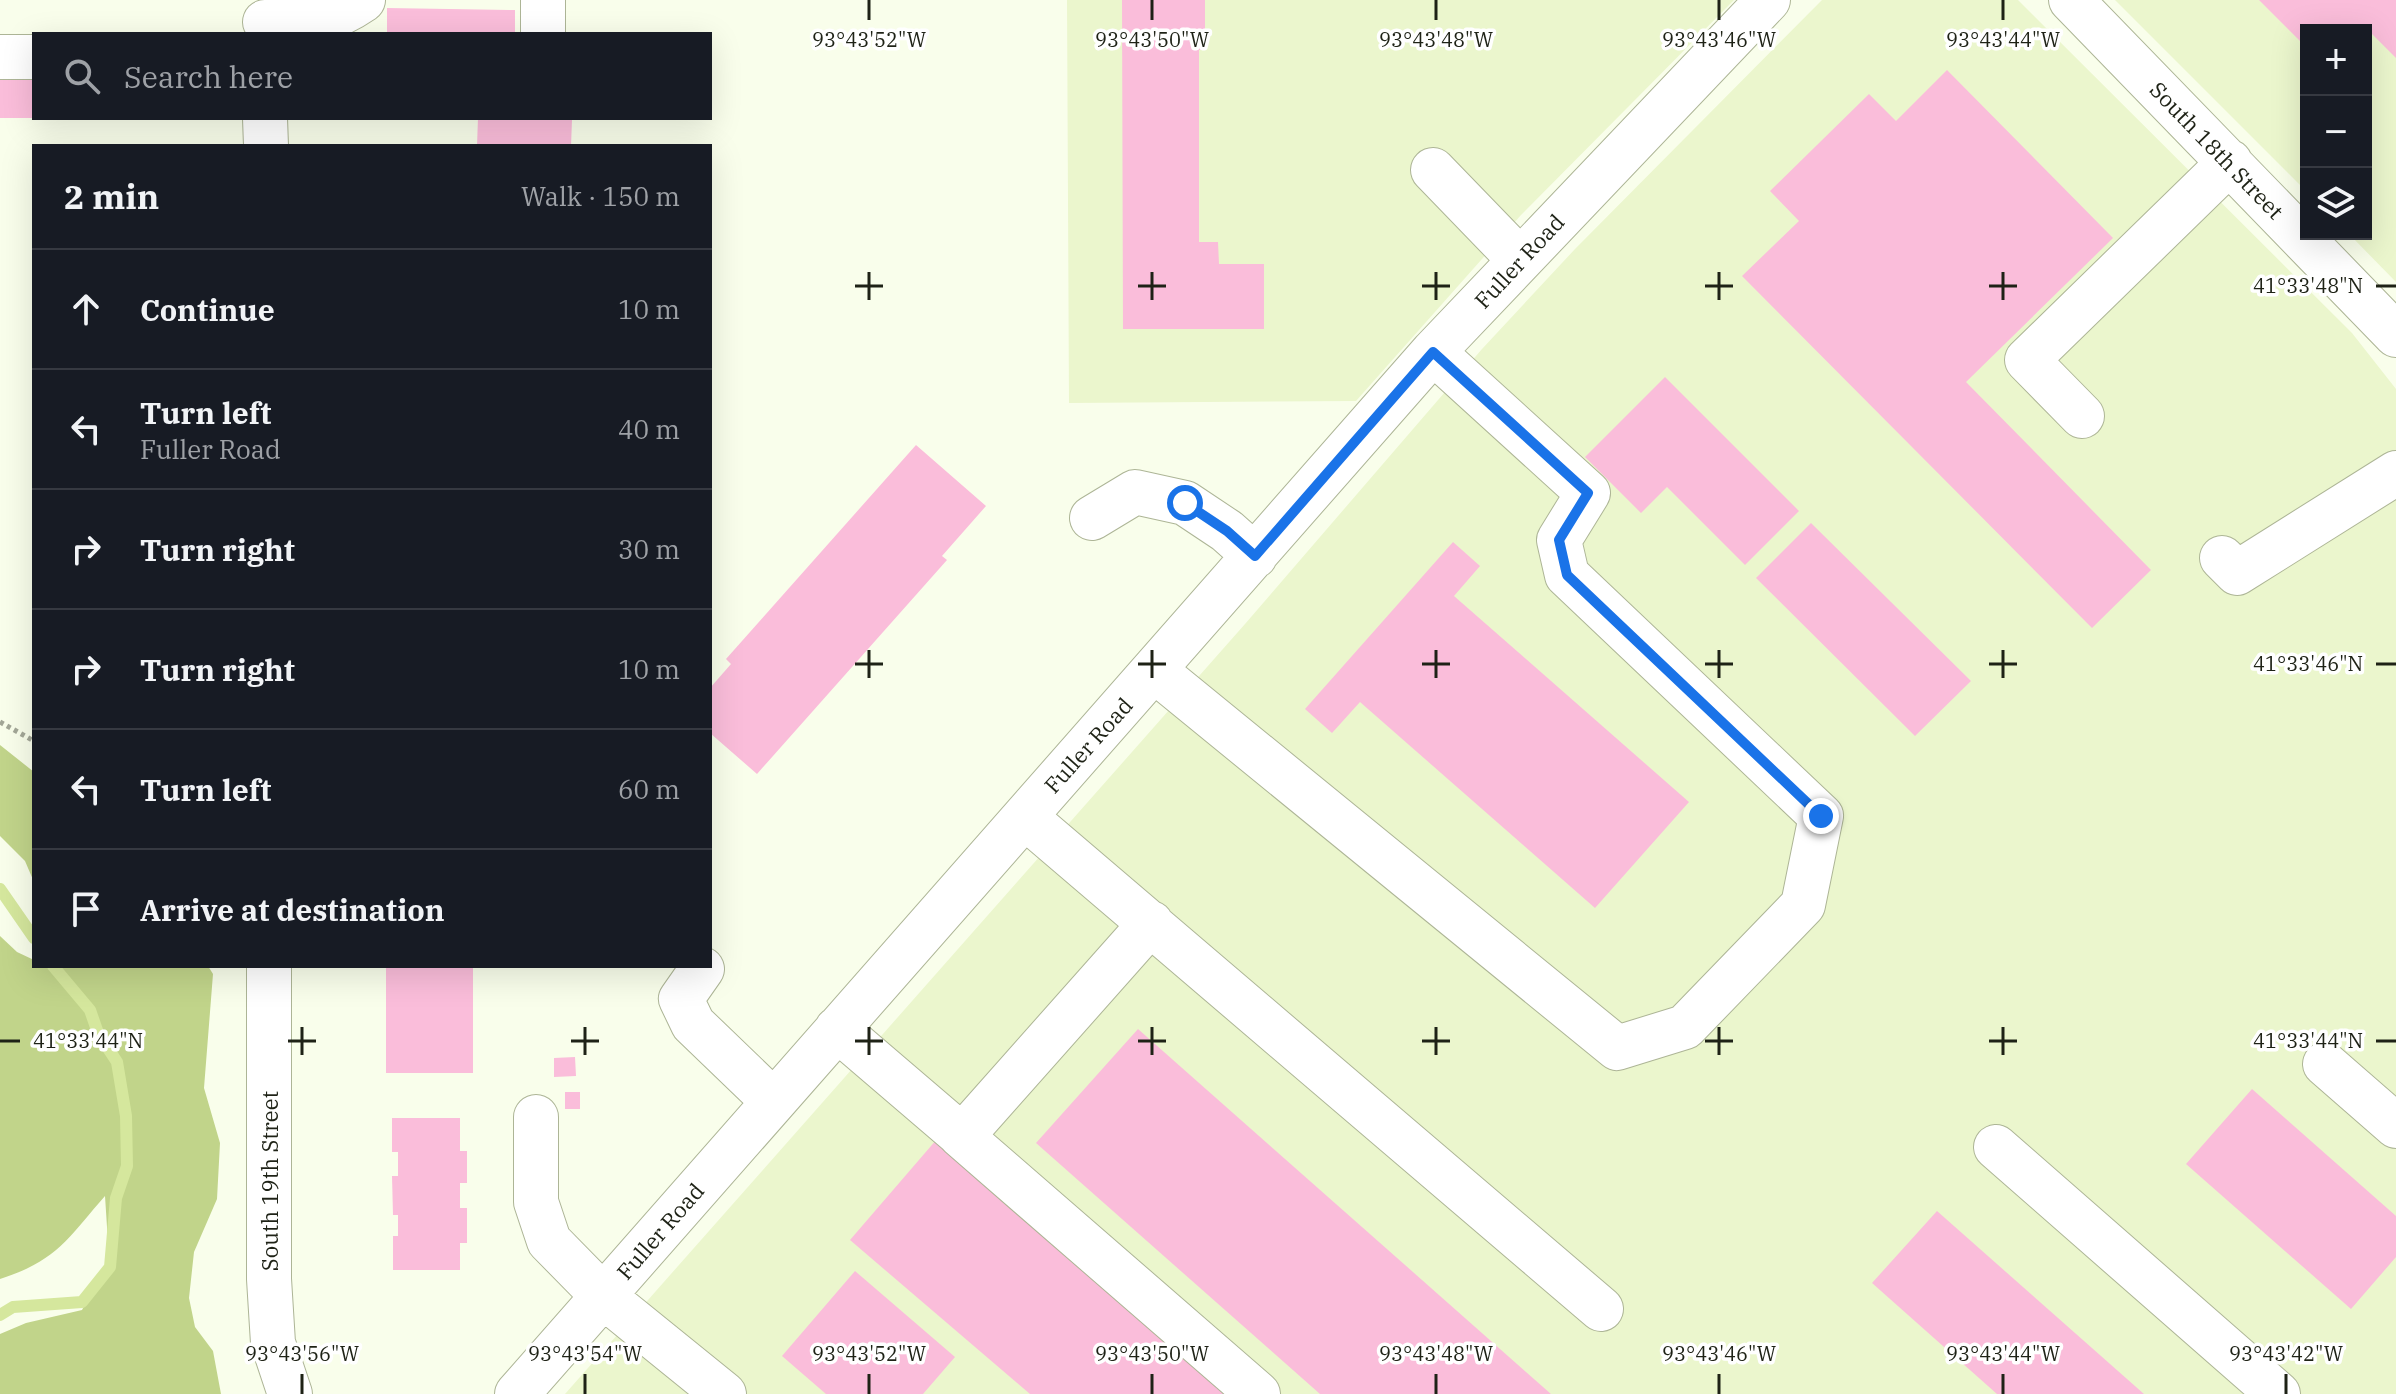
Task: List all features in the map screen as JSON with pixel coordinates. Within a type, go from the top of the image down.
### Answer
[{"type":"street","points":[[265,19],[326,20],[338,17],[363,0]]},
{"type":"street","points":[[543,0],[543,32]]},
{"type":"street","name":"Fuller Road","points":[[517,1394],[1433,352],[1768,0]]},
{"type":"street","name":"South 18th Street","points":[[2071,0],[2396,335]]},
{"type":"street","points":[[0,57],[32,57]]},
{"type":"street","points":[[265,120],[266,144]]},
{"type":"street","points":[[2082,416],[2027,360],[2230,162]]},
{"type":"street","points":[[1433,170],[1520,260]]},
{"type":"street","points":[[1154,670],[1617,1048],[1685,1027],[1803,905],[1821,816],[1567,575],[1559,540],[1588,493],[1433,352]]},
{"type":"street","points":[[2222,558],[2237,573],[2396,473]]},
{"type":"street","points":[[1092,518],[1135,492],[1185,503],[1227,531],[1255,556]]},
{"type":"street","points":[[1025,817],[1601,1309]]},
{"type":"street","points":[[960,1135],[1151,923]]},
{"type":"street","name":"South 19th Street","points":[[269,968],[269,1279],[273,1343],[290,1394]]},
{"type":"street","points":[[702,969],[681,999],[693,1024],[773,1101]]},
{"type":"street","points":[[837,1029],[1258,1394]]},
{"type":"street","points":[[2325,1064],[2396,1126]]},
{"type":"street","points":[[536,1117],[536,1202],[549,1241],[603,1296],[724,1394]]},
{"type":"street","points":[[1996,1147],[2278,1394]]},
{"type":"path","points":[[0,722],[32,740]]},
{"type":"shaded area","points":[[1067,0],[1734,0],[1521,215],[1356,401],[1069,403]]},
{"type":"shaded area","points":[[1822,0],[2018,0],[2352,333],[2396,389],[2396,1394],[565,1394],[1245,624],[1482,349],[1575,249]]},
{"type":"shaded area","points":[[2115,0],[2396,0],[2396,282],[2355,240],[2372,240],[2372,24],[2300,24],[2300,185]]},
{"type":"green space","points":[[0,745],[32,770],[32,877],[25,861],[0,836]]},
{"type":"green space","points":[[0,936],[17,952],[32,959],[32,968],[209,968],[213,974],[204,1088],[220,1143],[217,1199],[194,1252],[189,1298],[195,1327],[213,1351],[221,1394],[0,1394],[0,1334],[26,1323],[82,1310],[109,1258],[105,1196],[71,1236],[49,1256],[0,1279]]},
{"type":"building","points":[[1122,0],[1205,0],[1205,50],[1199,50],[1199,242],[1218,242],[1219,264],[1264,264],[1264,329],[1123,329]]},
{"type":"building","points":[[2259,0],[2396,0],[2396,58],[2372,34],[2372,24],[2300,24],[2300,41]]},
{"type":"building","points":[[387,8],[515,10],[515,32],[387,32]]},
{"type":"building","points":[[1947,70],[2113,238],[1966,382],[2151,570],[2092,628],[1742,276],[1799,221],[1770,191],[1869,94],[1896,121]]},
{"type":"building","points":[[0,76],[32,76],[32,118],[0,118]]},
{"type":"building","points":[[478,120],[572,120],[571,144],[477,144]]},
{"type":"building","points":[[1665,377],[1799,511],[1745,565],[1667,487],[1641,513],[1585,457]]},
{"type":"building","points":[[916,445],[986,506],[942,556],[947,560],[757,774],[712,735],[712,686],[731,664],[726,659]]},
{"type":"building","points":[[1811,523],[1971,681],[1915,736],[1756,578]]},
{"type":"building","points":[[1453,542],[1480,566],[1454,596],[1689,802],[1595,908],[1360,702],[1332,733],[1305,709]]},
{"type":"building","points":[[386,968],[473,968],[473,1073],[386,1073]]},
{"type":"building","points":[[1138,1029],[1551,1394],[1320,1394],[1036,1143]]},
{"type":"building","points":[[575,1057],[576,1076],[554,1077],[554,1058]]},
{"type":"building","points":[[2252,1089],[2396,1216],[2396,1257],[2351,1309],[2186,1164]]},
{"type":"building","points":[[565,1092],[580,1092],[580,1109],[565,1109]]},
{"type":"building","points":[[392,1118],[460,1118],[460,1151],[467,1151],[467,1183],[460,1183],[460,1208],[467,1208],[467,1243],[460,1243],[460,1270],[393,1270],[393,1236],[398,1236],[398,1215],[393,1215],[392,1176],[398,1176],[398,1152],[392,1152]]},
{"type":"building","points":[[937,1139],[1234,1394],[1030,1394],[850,1240]]},
{"type":"building","points":[[1937,1211],[2144,1394],[1997,1394],[1872,1283]]},
{"type":"building","points":[[855,1271],[955,1357],[923,1394],[826,1394],[782,1356]]},
{"type":"waterway","points":[[0,889],[32,935]]},
{"type":"waterway","points":[[0,1315],[13,1307],[82,1302],[110,1267],[116,1198],[127,1166],[126,1116],[117,1062],[98,1033],[90,1010],[55,968]]},
{"type":"route","points":[[1185,503],[1227,531],[1255,556],[1433,352],[1588,493],[1559,540],[1567,575],[1821,816]]}]
